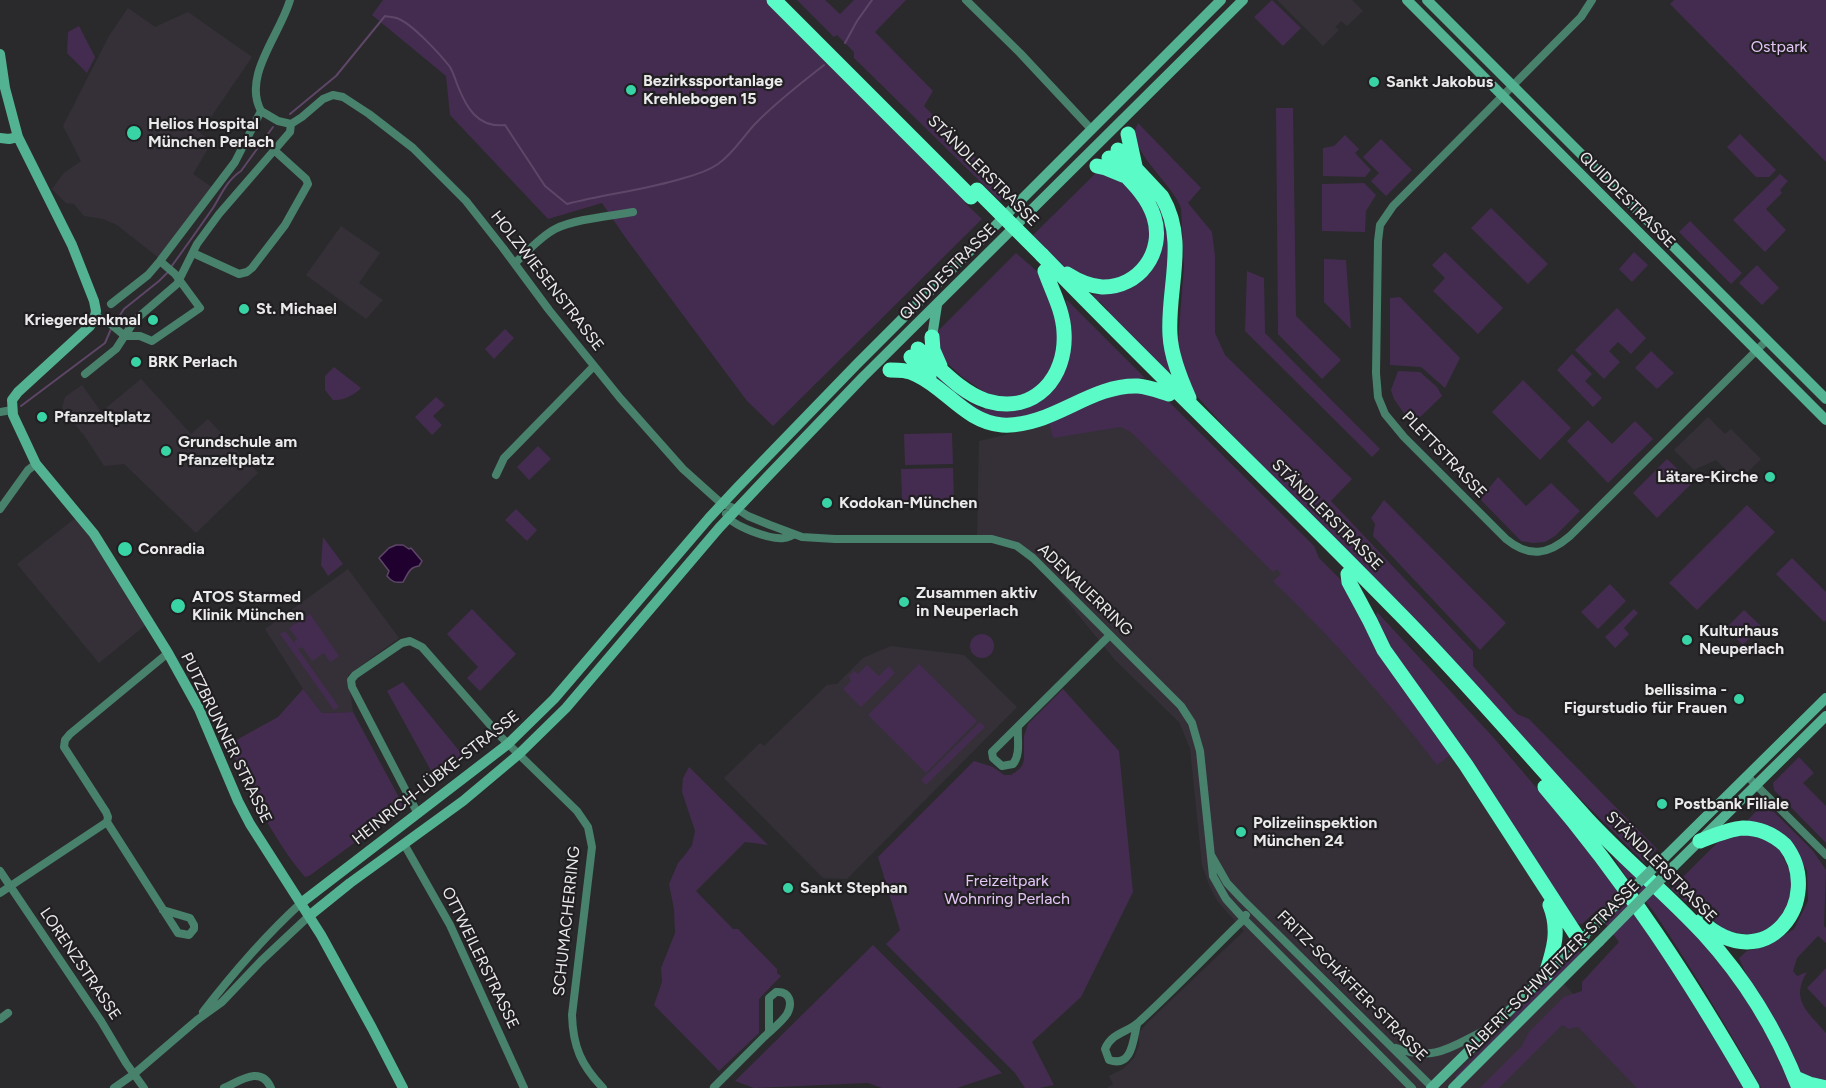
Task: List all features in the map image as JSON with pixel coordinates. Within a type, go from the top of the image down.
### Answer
[{"type":"highway","name":"STÄNDLERSTRASSE","points":[[774,0],[1192,406],[1420,635],[1590,822],[1702,933],[1740,979],[1774,1034],[1797,1083]]},
{"type":"highway","name":"STÄNDLERSTRASSE","points":[[787,0],[974,194]]},
{"type":"highway","points":[[1044,263],[1088,285],[1102,287],[1124,283],[1142,271],[1154,249],[1155,222],[1147,201],[1131,173],[1128,134]]},
{"type":"highway","points":[[1131,173],[1106,168],[1108,158],[1131,173],[1162,197],[1174,225],[1176,250],[1170,336],[1180,378],[1192,406]]},
{"type":"highway","name":"STÄNDLERSTRASSE","points":[[1044,263],[1169,394],[1348,574],[1487,721],[1556,800],[1599,854],[1672,955],[1752,1088]]},
{"type":"highway","points":[[914,353],[941,369],[971,394],[994,402],[1015,404],[1034,397],[1056,374],[1064,343],[1059,306],[1044,263]]},
{"type":"highway","points":[[932,337],[933,350],[941,369]]},
{"type":"highway","points":[[914,353],[944,393]]},
{"type":"highway","points":[[890,370],[906,370],[918,375],[964,410],[991,423],[1002,425],[1040,418],[1095,395],[1127,387],[1147,387],[1169,394]]},
{"type":"highway","points":[[1348,574],[1348,582],[1384,650],[1466,765],[1540,880],[1591,940]]},
{"type":"highway","points":[[1667,898],[1678,901],[1707,927],[1721,936],[1740,942],[1754,942],[1775,934],[1792,916],[1800,893],[1800,874],[1794,858],[1782,842],[1764,832],[1742,828],[1700,841]]},
{"type":"highway","points":[[1540,880],[1556,925],[1553,950],[1546,974]]},
{"type":"highway","points":[[1797,1083],[1826,1088]]},
{"type":"main road","name":"QUIDDESTRASSE","points":[[722,504],[891,330],[1221,0]]},
{"type":"main road","name":"QUIDDESTRASSE","points":[[728,519],[864,377],[1243,0]]},
{"type":"main road","name":"QUIDDESTRASSE","points":[[1407,0],[1826,420]]},
{"type":"main road","name":"QUIDDESTRASSE","points":[[1427,0],[1826,399]]},
{"type":"main road","points":[[0,54],[5,88],[18,137],[82,270],[96,311],[88,328],[18,392],[12,400],[12,410]]},
{"type":"main road","points":[[1128,115],[1128,134]]},
{"type":"main road","points":[[1070,171],[1108,158],[1101,141],[1092,130]]},
{"type":"main road","points":[[0,138],[18,137]]},
{"type":"main road","points":[[932,337],[937,304]]},
{"type":"main road","points":[[891,330],[914,353]]},
{"type":"main road","points":[[864,377],[890,370]]},
{"type":"main road","name":"PUTZBRUNNER STRASSE","points":[[12,410],[36,464],[94,534],[168,653],[199,709],[250,824],[309,916],[360,1005],[403,1088]]},
{"type":"main road","name":"HEINRICH-LÜBKE-STRASSE","points":[[301,903],[508,744],[554,699],[722,504]]},
{"type":"main road","name":"HEINRICH-LÜBKE-STRASSE","points":[[309,916],[350,883],[463,801],[519,754],[566,708],[728,519]]},
{"type":"main road","name":"ALBERT-SCHWEITZER-STRASSE","points":[[1453,1088],[1591,940],[1642,880],[1826,698]]},
{"type":"main road","name":"ALBERT-SCHWEITZER-STRASSE","points":[[1432,1088],[1546,974],[1651,890],[1826,716]]},
{"type":"main road","points":[[1642,880],[1644,888],[1651,890]]},
{"type":"street","points":[[85,374],[116,349],[122,333],[177,284],[177,276],[219,214],[290,132],[291,124],[279,121],[261,111],[254,95],[255,81],[261,64],[284,19],[290,0]]},
{"type":"street","points":[[966,0],[1020,53],[1092,130]]},
{"type":"street","name":"PLETTSTRASSE","points":[[1592,0],[1581,17],[1393,206],[1380,225],[1376,373],[1378,397],[1385,414],[1515,547],[1533,552],[1551,550],[1570,536],[1767,340]]},
{"type":"street","name":"HOLZWIESENSTRASSE","points":[[291,124],[323,99],[333,95],[343,97],[369,114],[413,148],[466,201],[549,310],[662,446],[693,479],[722,504]]},
{"type":"street","points":[[111,304],[163,263],[234,162],[261,111]]},
{"type":"street","points":[[193,253],[239,274],[252,268],[285,225],[308,184],[306,179],[274,150]]},
{"type":"street","points":[[515,263],[557,228],[633,212]]},
{"type":"street","points":[[95,316],[108,322],[122,333],[140,336],[152,342],[200,308],[177,276],[163,263]]},
{"type":"street","points":[[496,476],[504,458],[594,366]]},
{"type":"street","points":[[0,412],[12,410]]},
{"type":"street","points":[[0,509],[28,470],[36,464]]},
{"type":"street","points":[[722,504],[728,519]]},
{"type":"street","name":"ADENAUERRING","points":[[722,504],[793,535],[835,539],[1004,541],[1017,546],[1033,558],[1181,706],[1192,723],[1200,751],[1210,863],[1215,881],[1226,899],[1244,920]]},
{"type":"street","name":"ADENAUERRING","points":[[728,519],[769,536],[783,538],[793,535]]},
{"type":"street","points":[[1018,727],[1017,760],[1013,764],[1002,766],[993,758],[992,752],[1110,635]]},
{"type":"street","name":"SCHUMACHERRING","points":[[418,814],[352,687],[351,680],[402,643],[410,641],[422,647],[508,744],[577,811],[588,827],[592,847],[572,1029],[574,1043],[584,1065],[603,1088]]},
{"type":"street","points":[[0,893],[106,822],[108,818],[106,812],[66,751],[65,740],[168,653]]},
{"type":"street","points":[[1747,776],[1826,855]]},
{"type":"street","points":[[106,822],[163,910]]},
{"type":"street","name":"OTTWEILERSTRASSE","points":[[404,844],[450,925],[524,1088]]},
{"type":"street","name":"ADENAUERRING","points":[[1211,855],[1227,883],[1250,906]]},
{"type":"street","name":"LORENZSTRASSE","points":[[0,871],[144,1088]]},
{"type":"street","points":[[197,1020],[231,975],[301,903]]},
{"type":"street","points":[[1137,1024],[1128,1057],[1117,1063],[1109,1060],[1105,1049],[1114,1035],[1137,1024],[1244,920],[1250,906]]},
{"type":"street","name":"FRITZ-SCHÄFFER-STRASSE","points":[[1250,906],[1394,1047],[1432,1088]]},
{"type":"street","points":[[114,1088],[222,1002],[309,916]]},
{"type":"street","name":"FRITZ-SCHÄFFER-STRASSE","points":[[1244,920],[1412,1088]]},
{"type":"street","points":[[0,1019],[8,1013]]},
{"type":"street","name":"ALBERT-SCHWEITZER-STRASSE","points":[[1394,1047],[1412,1054],[1430,1054],[1452,1047],[1491,1028]]},
{"type":"street","points":[[714,1087],[769,1032]]},
{"type":"street","points":[[224,1088],[257,1075],[265,1078],[271,1088]]},
{"type":"shaded area","points":[[1277,0],[1352,0],[1363,11],[1347,26],[1341,21],[1335,27],[1339,30],[1323,46]]},
{"type":"shaded area","name":"Helios Hospital München Perlach","points":[[128,8],[155,27],[188,12],[252,57],[200,133],[212,142],[193,174],[213,188],[159,258],[117,225],[103,219],[84,216],[74,204],[66,203],[52,189],[64,173],[81,161],[63,126],[109,36]]},
{"type":"shaded area","points":[[341,226],[380,253],[359,283],[383,300],[366,319],[306,275]]},
{"type":"shaded area","name":"Grundschule am Pfanzeltplatz","points":[[141,379],[191,434],[208,419],[258,473],[196,533],[124,464],[104,466],[86,438],[62,408],[65,397],[82,385],[101,412]]},
{"type":"shaded area","points":[[1126,390],[1462,768],[1542,892],[1550,914],[1549,943],[1541,959],[1660,1088],[1107,1088],[1113,1084],[1109,1076],[1123,1069],[1134,1058],[1139,1045],[1139,1033],[1147,1023],[1244,931],[1218,902],[1202,865],[1190,748],[1179,722],[1115,660],[1032,558],[1006,541],[977,538],[979,441],[1018,432]]},
{"type":"shaded area","points":[[1708,417],[1725,434],[1731,429],[1761,459],[1738,482],[1716,460],[1694,470],[1674,450]]},
{"type":"shaded area","points":[[83,512],[153,619],[99,663],[17,564]]},
{"type":"shaded area","points":[[396,545],[411,548],[422,561],[419,566],[411,569],[403,582],[394,582],[387,576],[389,571],[379,558],[389,548]]},
{"type":"shaded area","points":[[348,569],[399,638],[348,675],[353,712],[322,713],[303,689],[265,629]]},
{"type":"shaded area","points":[[891,646],[964,655],[1017,707],[847,879],[823,878],[724,778],[760,743],[764,746],[827,685],[837,684],[863,658]]},
{"type":"green space","points":[[383,0],[767,0],[967,200],[965,203],[982,219],[773,426],[747,401],[602,203],[548,219],[450,115],[446,76],[372,15]]},
{"type":"green space","points":[[797,0],[825,0],[840,14],[854,0],[906,0],[875,32],[933,91],[924,106],[997,180],[1003,196],[1000,201],[854,58],[854,52],[837,35],[834,37]]},
{"type":"green space","points":[[1272,0],[1301,28],[1283,46],[1254,17]]},
{"type":"green space","name":"Ostpark","points":[[1674,0],[1826,0],[1826,162],[1670,4]]},
{"type":"green space","points":[[79,26],[95,57],[87,73],[67,53],[68,32]]},
{"type":"green space","points":[[1276,108],[1293,108],[1296,316],[1341,360],[1322,379],[1278,334]]},
{"type":"green space","points":[[1138,123],[1201,188],[1188,203],[1212,232],[1215,256],[1215,333],[1225,355],[1352,479],[1331,501],[1473,651],[1473,666],[1517,714],[1529,719],[1657,849],[1644,862],[1560,779],[1426,630],[1230,433],[1196,395],[1182,369],[1178,343],[1184,266],[1181,208],[1171,190],[1144,156],[1135,135]]},
{"type":"green space","points":[[1740,134],[1776,170],[1769,177],[1756,177],[1727,147]]},
{"type":"green space","points":[[1345,135],[1359,149],[1355,153],[1371,170],[1365,177],[1323,176],[1323,148],[1334,146]]},
{"type":"green space","points":[[1381,139],[1412,170],[1386,196],[1371,181],[1379,173],[1363,157]]},
{"type":"green space","points":[[1100,169],[1116,176],[1131,189],[1150,220],[1149,250],[1133,273],[1103,284],[1066,269],[1033,235]]},
{"type":"green space","points":[[1780,174],[1788,181],[1780,190],[1782,193],[1766,209],[1786,230],[1765,252],[1733,220]]},
{"type":"green space","points":[[1364,183],[1376,195],[1366,211],[1365,232],[1322,231],[1322,184]]},
{"type":"green space","points":[[1147,193],[1157,201],[1169,228],[1168,363],[1170,372],[1168,373],[1091,295],[1101,294],[1152,266]]},
{"type":"green space","points":[[1491,208],[1548,264],[1528,284],[1471,228]]},
{"type":"green space","points":[[1690,221],[1742,273],[1731,284],[1679,232]]},
{"type":"green space","points":[[1445,252],[1503,308],[1478,334],[1433,291],[1445,278],[1432,265]]},
{"type":"green space","points":[[1634,252],[1648,265],[1632,282],[1619,269]]},
{"type":"green space","points":[[1016,253],[1039,273],[1059,328],[1054,365],[1039,387],[1013,398],[987,394],[961,376],[944,360],[936,333]]},
{"type":"green space","points":[[1324,259],[1346,260],[1351,329],[1324,302]]},
{"type":"green space","points":[[1757,265],[1779,288],[1762,305],[1739,283]]},
{"type":"green space","points":[[1247,271],[1264,278],[1265,333],[1380,449],[1372,457],[1245,331]]},
{"type":"green space","points":[[1400,297],[1460,358],[1445,388],[1421,367],[1390,365],[1390,298]]},
{"type":"green space","points":[[1067,300],[1145,378],[1123,380],[1044,411],[1010,420],[979,413],[956,398],[912,356],[968,402],[982,409],[1037,402],[1070,320]]},
{"type":"green space","points":[[1617,308],[1646,338],[1631,354],[1618,342],[1609,351],[1620,362],[1604,379],[1575,350]]},
{"type":"green space","points":[[505,329],[514,338],[494,359],[485,349]]},
{"type":"green space","points":[[1651,351],[1674,373],[1657,389],[1635,368]]},
{"type":"green space","points":[[1572,354],[1592,374],[1585,381],[1602,398],[1593,407],[1557,370]]},
{"type":"green space","points":[[334,367],[361,388],[341,400],[333,400],[325,390],[325,376]]},
{"type":"green space","points":[[1398,371],[1420,372],[1437,387],[1442,396],[1412,425],[1394,399],[1391,390]]},
{"type":"green space","points":[[1523,380],[1571,428],[1540,460],[1492,412]]},
{"type":"green space","points":[[1126,390],[1166,399],[1314,546],[1319,558],[1342,581],[1452,754],[1437,765],[1359,670],[1273,581],[1281,574],[1277,569],[1273,572],[1131,432],[1121,427],[1053,438],[1049,422]]},
{"type":"green space","points":[[436,397],[445,405],[433,416],[442,425],[432,435],[415,417]]},
{"type":"green space","points":[[1588,420],[1612,444],[1635,421],[1653,439],[1608,483],[1567,441]]},
{"type":"green space","points":[[952,433],[953,464],[905,465],[904,434]]},
{"type":"green space","points":[[538,446],[551,459],[529,480],[517,467]]},
{"type":"green space","points":[[1667,459],[1692,483],[1657,518],[1633,493]]},
{"type":"green space","points":[[953,468],[954,499],[902,500],[901,469]]},
{"type":"green space","points":[[1498,477],[1526,506],[1551,483],[1580,511],[1555,536],[1545,542],[1521,541],[1480,499]]},
{"type":"green space","points":[[1384,500],[1506,623],[1480,650],[1373,536],[1375,524],[1371,518]]},
{"type":"green space","points":[[1747,505],[1775,532],[1697,610],[1669,583]]},
{"type":"green space","points":[[516,509],[537,530],[527,541],[505,520]]},
{"type":"green space","points":[[323,537],[343,564],[328,576],[321,565]]},
{"type":"green space","points":[[1792,558],[1826,592],[1826,620],[1824,622],[1776,574]]},
{"type":"green space","points":[[1610,584],[1626,601],[1598,629],[1581,612]]},
{"type":"green space","points":[[472,609],[516,654],[480,691],[467,678],[478,667],[447,634]]},
{"type":"green space","points":[[1634,609],[1638,613],[1624,628],[1629,634],[1615,648],[1605,637]]},
{"type":"green space","points":[[1744,610],[1761,626],[1743,645],[1726,628]]},
{"type":"green space","points":[[1377,612],[1493,737],[1576,834],[1674,969],[1744,1088],[1637,1088],[1578,1027],[1569,1029],[1562,1025],[1499,1088],[1480,1088],[1522,1046],[1529,1032],[1564,997],[1582,991],[1582,982],[1619,942],[1596,911],[1582,924],[1574,923],[1400,666],[1376,616]]},
{"type":"green space","points":[[310,614],[339,656],[330,662],[324,653],[312,661],[302,647],[298,649],[339,707],[334,710],[280,634],[285,631],[298,648],[294,642],[297,639],[289,628]]},
{"type":"green space","points":[[982,634],[987,635],[993,641],[993,651],[987,657],[982,658],[977,657],[971,651],[970,646],[971,641],[977,635]]},
{"type":"green space","points":[[919,664],[977,721],[926,773],[868,715]]},
{"type":"green space","points":[[867,665],[879,676],[889,666],[895,673],[861,707],[843,689],[851,681],[849,676],[854,671],[858,674]]},
{"type":"green space","points":[[403,682],[465,758],[435,778],[387,691]]},
{"type":"green space","points":[[303,689],[322,713],[353,712],[402,803],[401,809],[305,877],[283,847],[263,813],[229,744],[278,717]]},
{"type":"green space","name":"Freizeitpark Wohnring Perlach","points":[[1063,689],[1119,751],[1133,892],[1081,997],[1032,1042],[1054,1085],[1025,1088],[1015,1073],[886,944],[900,930],[878,857],[974,761],[993,767],[1004,775],[1011,775],[1017,771],[1024,760],[1024,736],[1028,724]]},
{"type":"green space","points":[[980,722],[985,727],[926,785],[921,780]]},
{"type":"green space","points":[[1799,757],[1814,773],[1803,783],[1826,806],[1826,843],[1774,790],[1773,783]]},
{"type":"green space","points":[[689,767],[768,845],[745,842],[696,891],[733,929],[738,929],[781,976],[759,999],[759,1033],[719,1071],[654,1005],[662,982],[661,968],[675,933],[674,909],[669,884],[678,863],[692,845],[695,831],[682,792],[683,778]]},
{"type":"green space","points":[[1769,807],[1813,851],[1826,870],[1824,926],[1826,943],[1818,936],[1797,958],[1793,971],[1797,976],[1807,972],[1800,990],[1803,1005],[1826,1033],[1826,1083],[1808,1079],[1792,1060],[1770,1023],[1739,958],[1747,951],[1767,946],[1794,929],[1808,901],[1807,871],[1801,859],[1790,846],[1747,821],[1759,808]]},
{"type":"green space","points":[[1739,832],[1769,841],[1780,850],[1793,878],[1787,910],[1770,929],[1750,935],[1726,931],[1694,904],[1684,900],[1671,889],[1718,842]]},
{"type":"green space","points":[[1613,855],[1680,918],[1714,954],[1758,1015],[1794,1088],[1761,1088],[1685,960]]},
{"type":"green space","points":[[873,945],[1002,1073],[957,1088],[882,1088],[868,1083],[754,1088],[735,1081]]},
{"type":"green space","points":[[1578,949],[1580,954],[1457,1078],[1455,1076],[1512,1019],[1516,1010]]},
{"type":"green space","points":[[1826,968],[1826,1008],[1807,988]]},
{"type":"waterway","points":[[845,43],[872,0]]},
{"type":"waterway","points":[[290,114],[336,76],[385,16],[397,18],[419,33],[450,67],[464,101],[474,114],[487,123],[505,125],[545,186],[567,204],[669,182],[710,169],[728,156],[771,108],[824,65]]},
{"type":"waterway","points":[[171,267],[228,183],[241,171],[273,127]]},
{"type":"waterway","points":[[114,324],[124,309],[168,272]]},
{"type":"waterway","points":[[21,406],[105,343],[111,329]]},
{"type":"place","name":"Sankt Jakobus","points":[[1374,82]]},
{"type":"place","name":"Bezirkssportanlage Krehlebogen 15","points":[[631,90]]},
{"type":"place","name":"Helios Hospital München Perlach","points":[[134,133]]},
{"type":"place","name":"St. Michael","points":[[244,309]]},
{"type":"place","name":"Kriegerdenkmal","points":[[153,320]]},
{"type":"place","name":"BRK Perlach","points":[[136,362]]},
{"type":"place","name":"Pfanzeltplatz","points":[[42,417]]},
{"type":"place","name":"Grundschule am Pfanzeltplatz","points":[[166,451]]},
{"type":"place","name":"Lätare-Kirche","points":[[1770,477]]},
{"type":"place","name":"Kodokan-München","points":[[827,503]]},
{"type":"place","name":"Conradia","points":[[125,549]]},
{"type":"place","name":"Zusammen aktiv in Neuperlach","points":[[904,602]]},
{"type":"place","name":"ATOS Starmed Klinik München","points":[[178,606]]},
{"type":"place","name":"Kulturhaus Neuperlach","points":[[1687,640]]},
{"type":"place","name":"bellissima - Figurstudio für Frauen","points":[[1739,699]]},
{"type":"place","name":"Postbank Filiale","points":[[1662,804]]},
{"type":"place","name":"Polizeiinspektion München 24","points":[[1241,832]]},
{"type":"place","name":"Sankt Stephan","points":[[788,888]]}]
